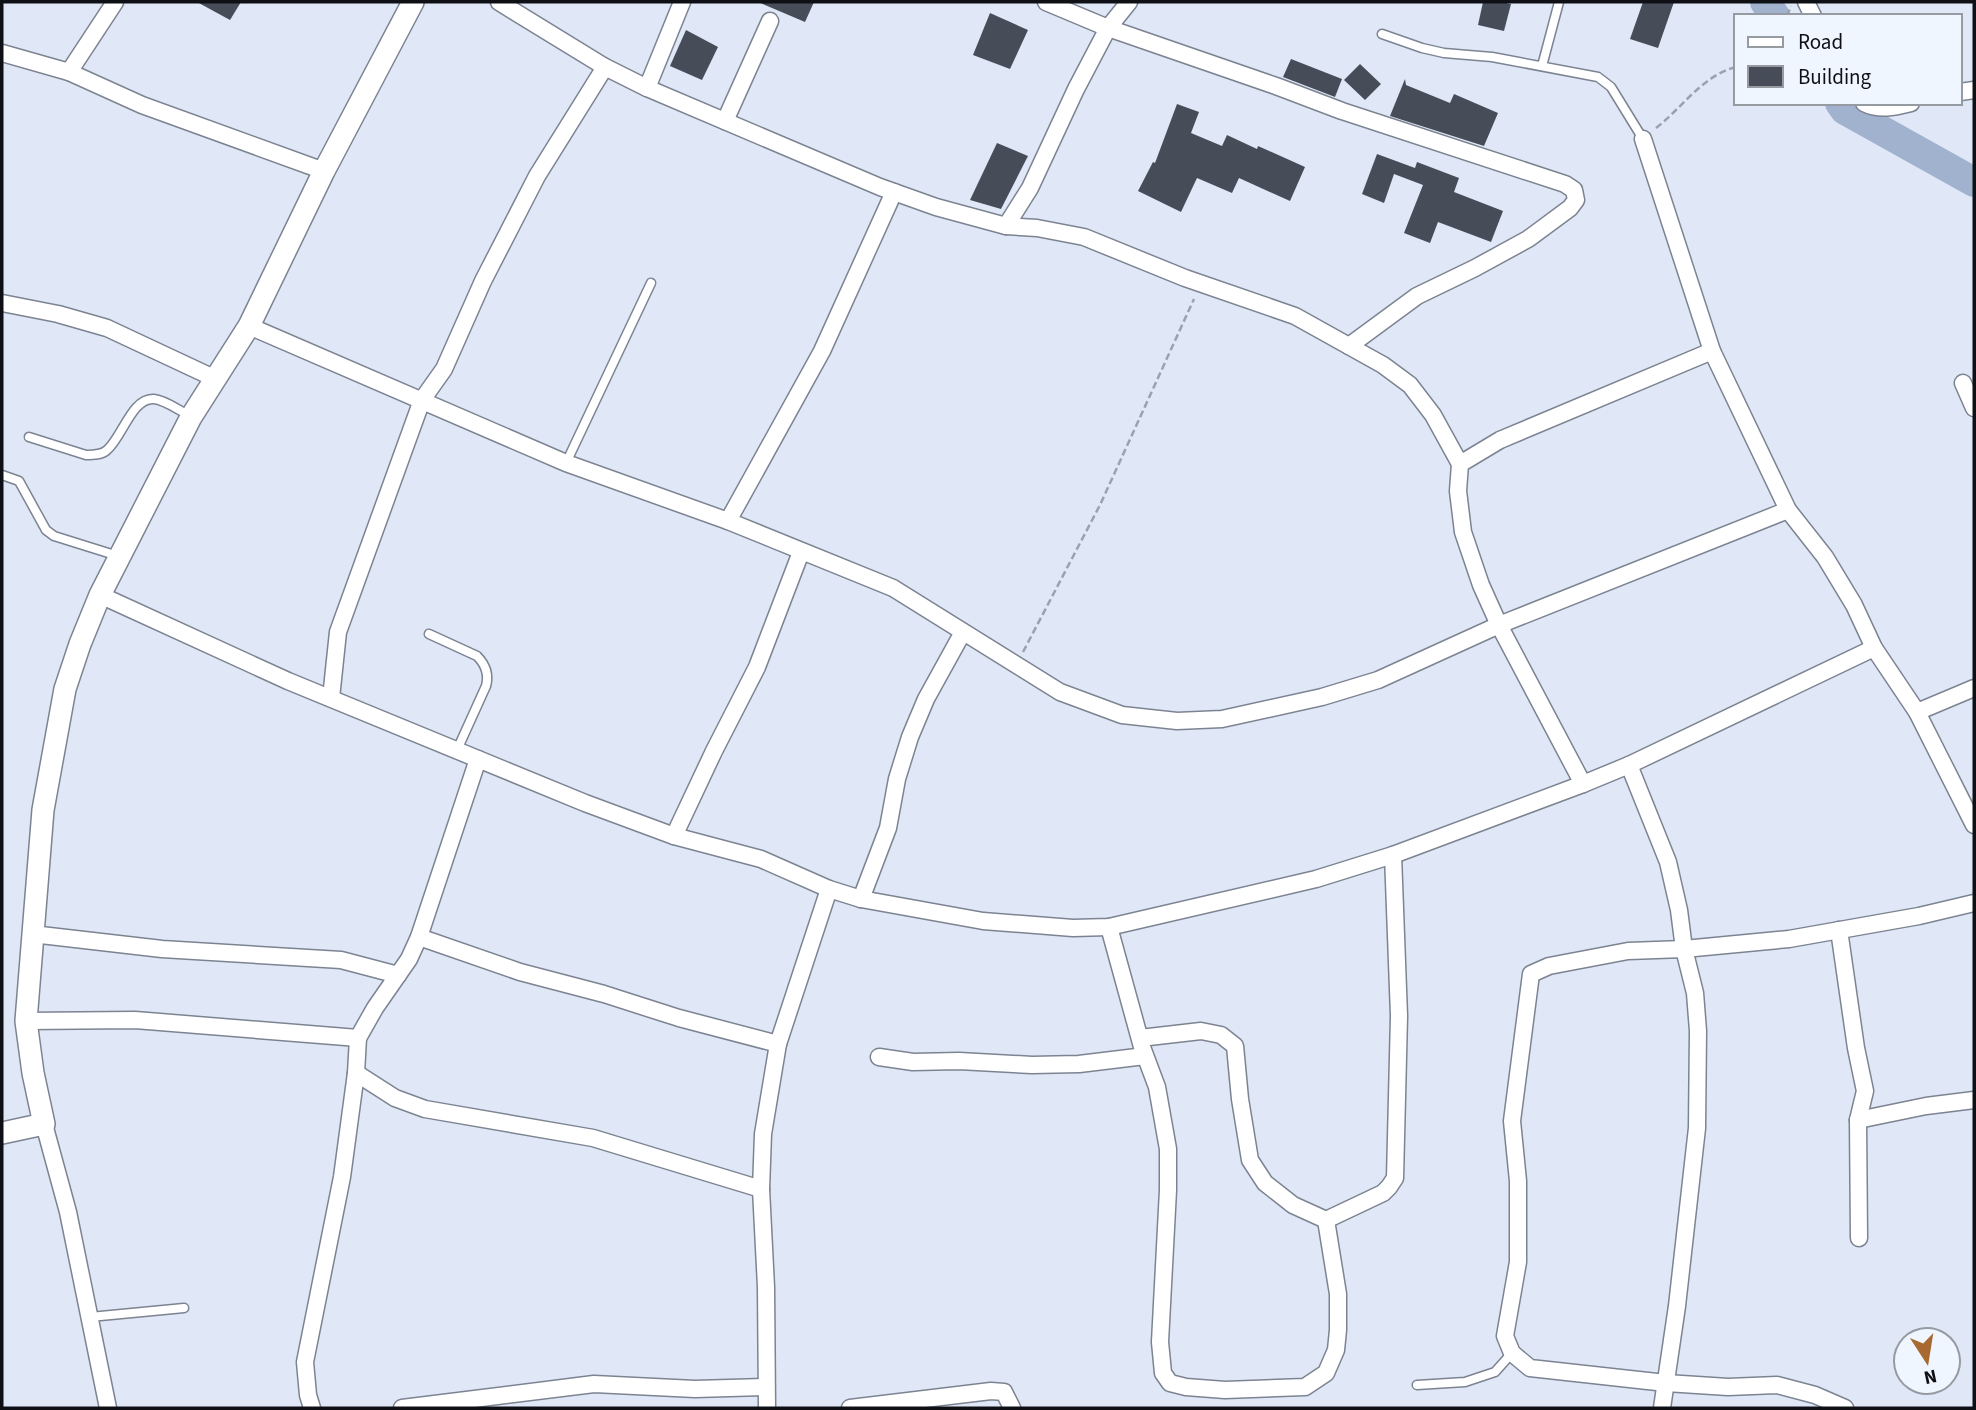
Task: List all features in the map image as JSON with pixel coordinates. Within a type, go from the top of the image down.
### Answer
[{"type":"street","points":[[69,72],[115,2]]},
{"type":"street","points":[[108,1408],[68,1212],[33,1073],[26,1021],[43,810],[63,702],[80,644],[100,595],[191,417],[249,326],[324,171],[413,2]]},
{"type":"street","points":[[499,2],[605,67],[647,88],[894,192],[1006,226],[1037,228],[1084,237],[1202,284],[1294,316],[1383,365],[1410,385],[1433,415],[1460,464],[1458,491],[1463,532],[1480,585],[1583,784]]},
{"type":"street","points":[[647,88],[682,2]]},
{"type":"street","points":[[1046,2],[1108,28],[1342,111],[1565,184],[1574,190],[1576,200],[1570,208],[1528,239],[1417,296],[1349,346]]},
{"type":"street","points":[[1006,226],[1030,188],[1108,28],[1129,2]]},
{"type":"street","points":[[725,121],[769,21]]},
{"type":"street","points":[[2,53],[69,72],[142,105],[324,171]]},
{"type":"street","points":[[331,698],[338,632],[422,400],[443,369],[483,281],[537,176],[605,67]]},
{"type":"street","points":[[1868,105],[1887,108],[1901,105]]},
{"type":"street","points":[[1643,139],[1712,351],[1788,510],[1825,557],[1854,606],[1874,648],[1917,712],[1974,825]]},
{"type":"street","points":[[728,521],[822,352],[894,192]]},
{"type":"street","points":[[2,303],[58,314],[107,328],[216,379]]},
{"type":"street","points":[[249,326],[566,463],[728,521],[893,588],[1060,692],[1122,715],[1177,721],[1222,719],[1322,697],[1378,680],[1499,625],[1788,510]]},
{"type":"street","points":[[1460,464],[1500,440],[1712,351]]},
{"type":"street","points":[[1963,383],[1974,408]]},
{"type":"street","points":[[674,836],[757,667],[801,551]]},
{"type":"street","points":[[100,595],[331,698],[585,803],[674,836],[761,859],[829,889],[861,899],[983,921],[1073,928],[1109,927],[1316,879],[1394,855],[1629,765],[1874,648]]},
{"type":"street","points":[[861,899],[888,828],[897,779],[910,737],[926,699],[963,632]]},
{"type":"street","points":[[1917,712],[1974,688]]},
{"type":"street","points":[[312,1408],[305,1362],[342,1177],[358,1038],[409,959],[419,937],[478,759]]},
{"type":"street","points":[[1629,765],[1668,862],[1695,993],[1698,1031],[1697,1128],[1667,1383],[1661,1408]]},
{"type":"street","points":[[1140,1038],[1202,1031],[1221,1035],[1235,1046],[1250,1160],[1265,1182],[1293,1205],[1326,1220],[1383,1193],[1395,1178],[1399,1016],[1394,855]]},
{"type":"street","points":[[767,1408],[766,1287],[761,1189],[763,1134],[778,1044],[829,889]]},
{"type":"street","points":[[1845,1408],[1815,1395],[1777,1385],[1728,1387],[1667,1383],[1530,1368],[1512,1353],[1505,1336],[1518,1262],[1518,1181],[1512,1121],[1531,974],[1549,966],[1628,951],[1684,949],[1788,939],[1974,904]]},
{"type":"street","points":[[1109,927],[1145,1056],[1157,1087],[1168,1149],[1160,1342],[1163,1373],[1170,1383],[1225,1390],[1305,1387],[1326,1373],[1336,1350],[1339,1330],[1338,1294],[1326,1220]]},
{"type":"street","points":[[1839,930],[1864,1091],[1858,1120],[1859,1238]]},
{"type":"street","points":[[32,934],[162,950],[341,960],[398,975]]},
{"type":"street","points":[[419,937],[520,972],[778,1044]]},
{"type":"street","points":[[26,1021],[135,1020],[358,1038]]},
{"type":"street","points":[[879,1057],[913,1062],[959,1061],[1032,1065],[1079,1064],[1145,1056]]},
{"type":"street","points":[[356,1073],[395,1098],[425,1109],[593,1138],[761,1189]]},
{"type":"street","points":[[1858,1120],[1926,1106],[1974,1100]]},
{"type":"street","points":[[2,1133],[44,1124]]},
{"type":"street","points":[[402,1408],[594,1384],[695,1389],[766,1387]]},
{"type":"street","points":[[850,1408],[991,1391],[1004,1392],[1012,1408]]},
{"type":"lane","points":[[1542,66],[1559,2]]},
{"type":"lane","points":[[1382,34],[1444,53],[1492,57],[1598,77],[1611,87],[1643,139]]},
{"type":"lane","points":[[566,463],[651,283]]},
{"type":"lane","points":[[29,437],[86,455],[96,455],[107,451],[140,402],[151,398],[159,400],[191,417]]},
{"type":"lane","points":[[2,475],[19,481],[46,530],[54,536],[120,556]]},
{"type":"lane","points":[[429,634],[477,656],[486,670],[488,679],[457,750]]},
{"type":"lane","points":[[90,1317],[184,1308]]},
{"type":"lane","points":[[1416,1385],[1465,1382],[1494,1372],[1512,1353]]},
{"type":"path","points":[[1788,14],[1789,8]]},
{"type":"path","points":[[1643,139],[1707,81],[1734,67]]},
{"type":"path","points":[[1017,666],[1100,505],[1202,284]]},
{"type":"building","points":[[197,2],[241,2],[230,20]]},
{"type":"building","points":[[758,2],[814,2],[805,22]]},
{"type":"building","points":[[1483,2],[1511,4],[1504,31],[1478,25]]},
{"type":"building","points":[[1643,2],[1674,2],[1658,48],[1630,39]]},
{"type":"building","points":[[990,13],[1028,30],[1010,69],[973,55]]},
{"type":"building","points":[[686,30],[718,47],[702,80],[670,66]]},
{"type":"building","points":[[1291,59],[1342,79],[1335,97],[1283,77]]},
{"type":"building","points":[[1360,64],[1381,84],[1365,100],[1344,80]]},
{"type":"building","points":[[1405,79],[1406,85],[1450,103],[1454,94],[1498,113],[1484,146],[1390,116]]},
{"type":"building","points":[[1177,104],[1199,112],[1191,133],[1222,146],[1227,135],[1305,167],[1290,201],[1239,178],[1232,193],[1197,178],[1181,212],[1138,191],[1153,162],[1155,163]]},
{"type":"building","points":[[997,143],[1028,156],[1001,209],[970,200]]},
{"type":"building","points":[[1377,154],[1415,168],[1417,162],[1459,178],[1454,192],[1503,211],[1491,242],[1438,222],[1430,243],[1404,233],[1423,185],[1394,174],[1384,203],[1362,194]]},
{"type":"waterway","points":[[1765,2],[1774,14]]},
{"type":"waterway","points":[[1841,105],[1845,110],[1974,182]]}]
